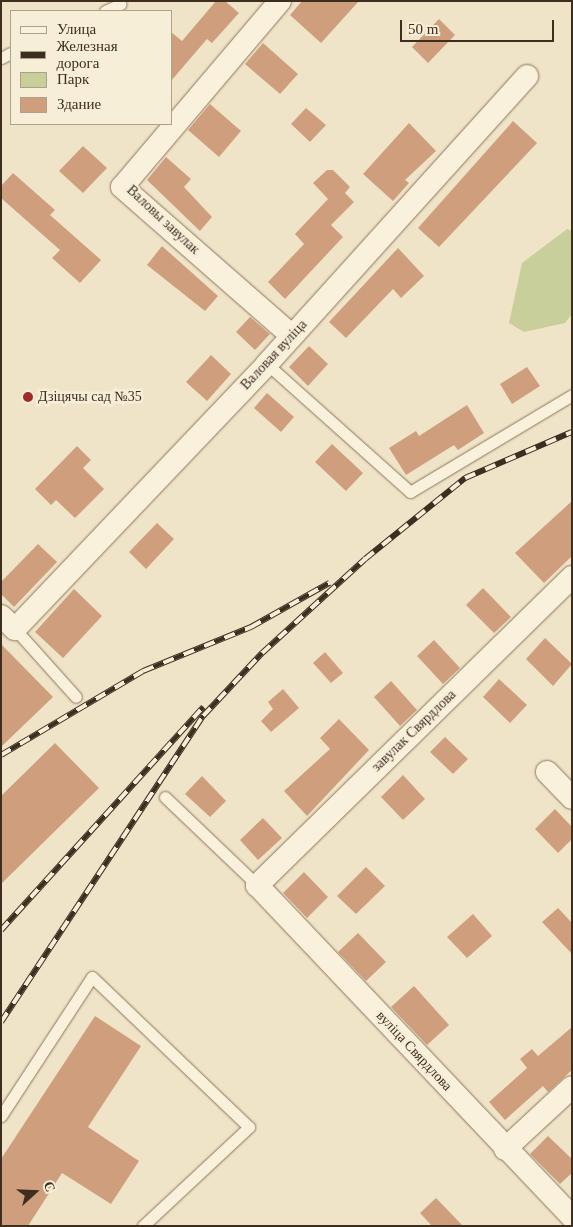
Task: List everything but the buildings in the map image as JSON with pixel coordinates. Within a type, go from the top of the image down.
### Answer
[{"type":"street","name":"Валовы завулак","points":[[280,1],[122,187],[292,336]]},
{"type":"street","name":"Валовая вуліца","points":[[8,623],[267,364],[527,76]]},
{"type":"street","name":"завулак Свярдлова","points":[[257,885],[572,577]]},
{"type":"street","points":[[546,772],[572,798]]},
{"type":"street","name":"вуліца Свярдлова","points":[[257,885],[572,1217]]},
{"type":"street","points":[[505,1148],[572,1087]]},
{"type":"lane","points":[[107,10],[121,4]]},
{"type":"lane","points":[[267,364],[410,492],[572,395]]},
{"type":"lane","points":[[8,623],[76,697]]},
{"type":"lane","points":[[165,797],[257,885]]},
{"type":"lane","points":[[1,1116],[92,977],[249,1127],[143,1226]]},
{"type":"green space","points":[[567,229],[572,231],[572,314],[565,323],[524,332],[509,323],[522,263]]},
{"type":"railway","points":[[1,1022],[203,716],[262,653],[365,559],[465,478],[572,432]]},
{"type":"railway","points":[[1,755],[143,671],[251,627],[329,583]]},
{"type":"railway","points":[[1,930],[203,707]]},
{"type":"place","name":"Дзіцячы сад №35","points":[[28,397]]}]
